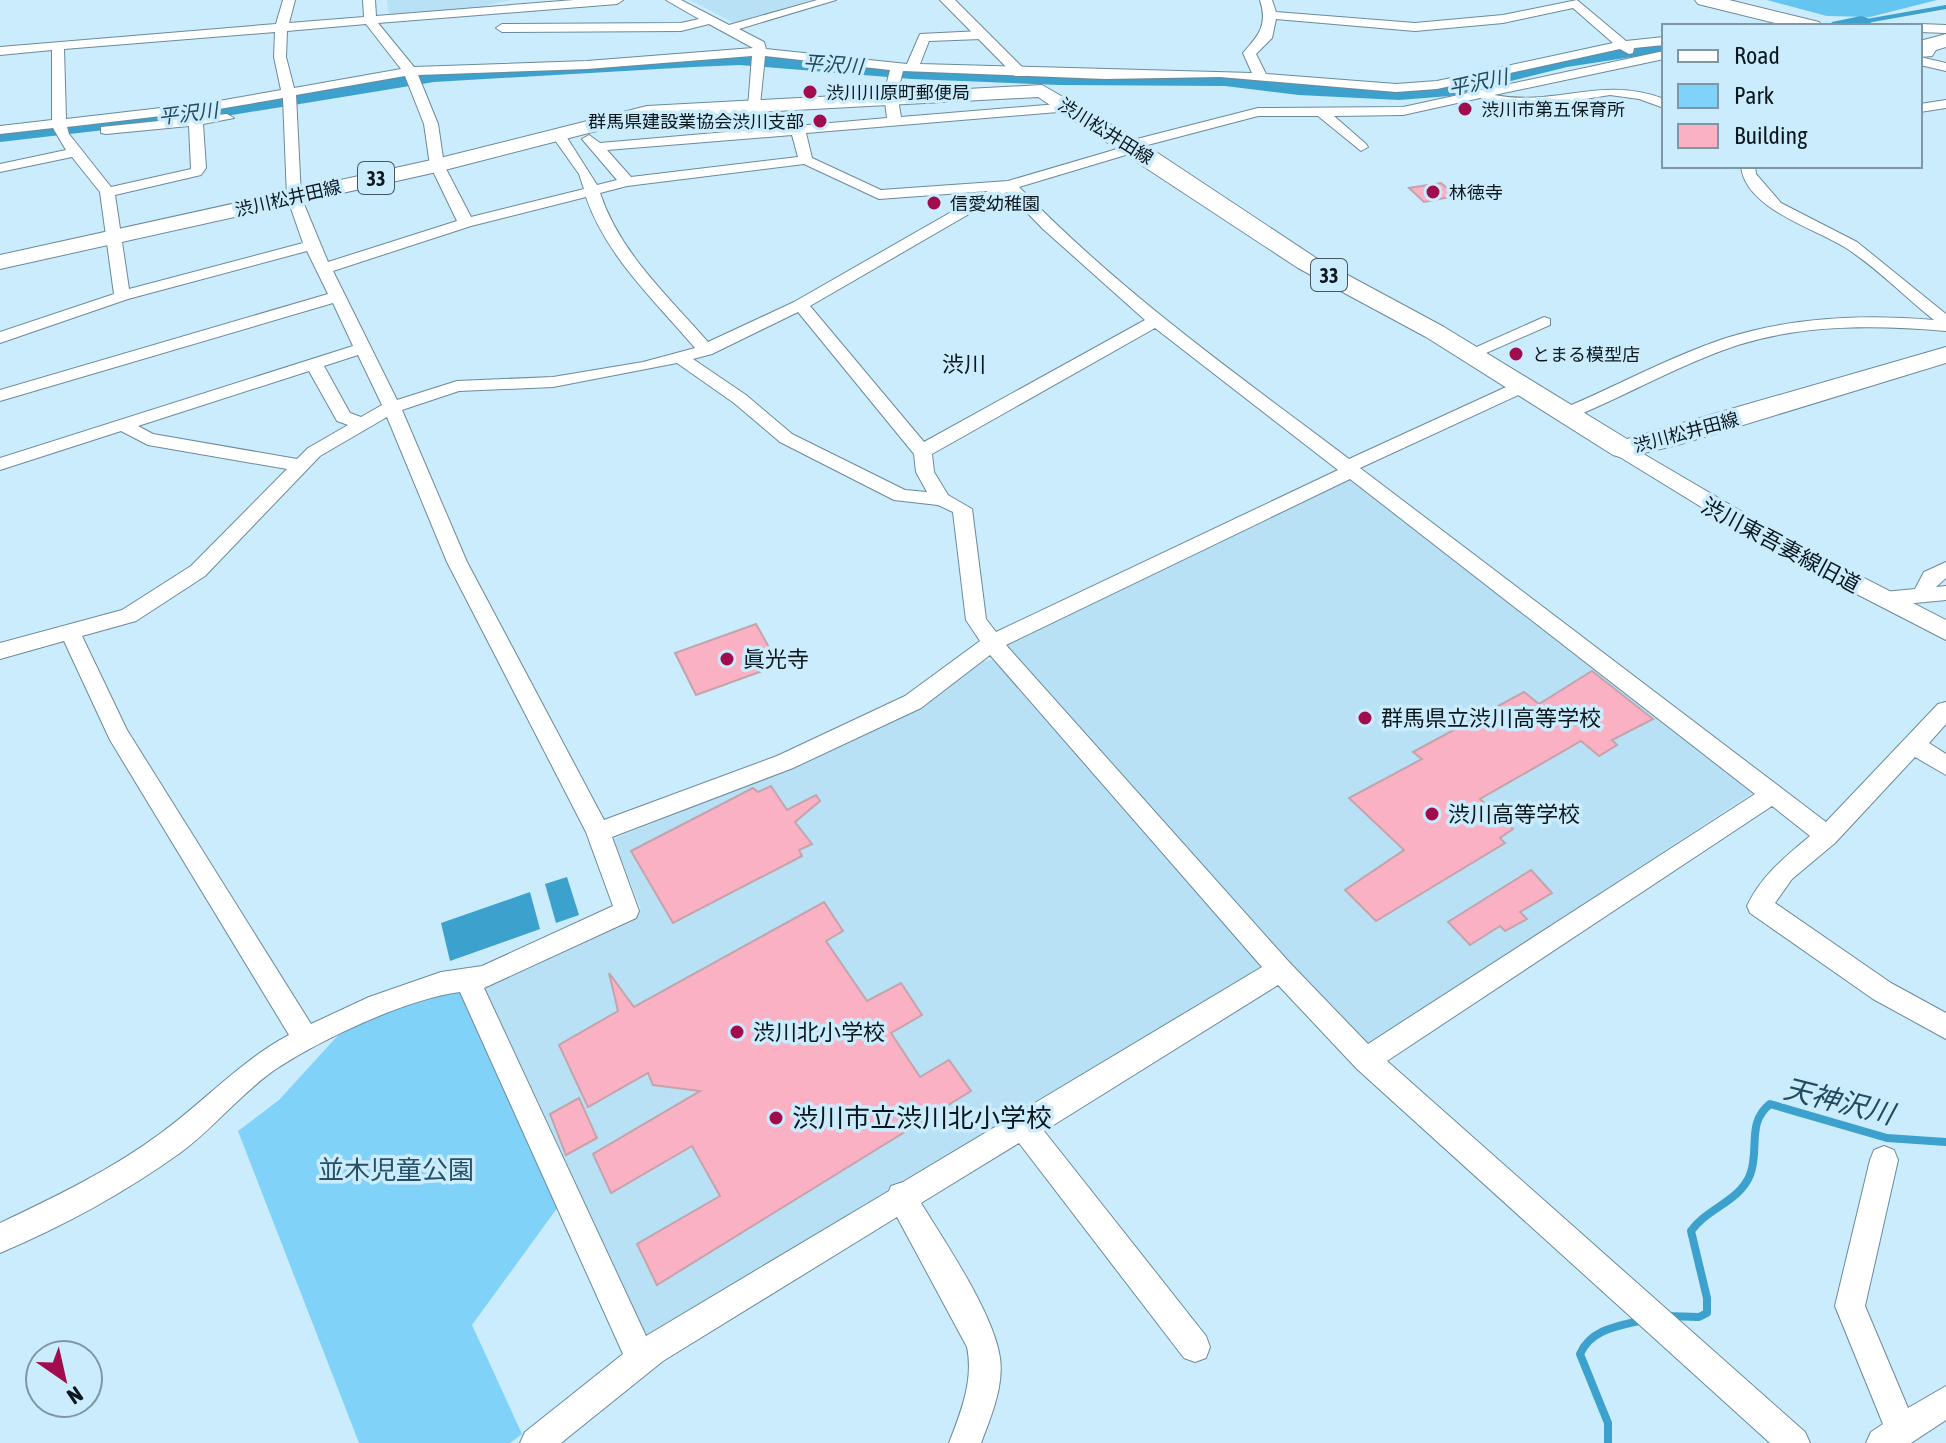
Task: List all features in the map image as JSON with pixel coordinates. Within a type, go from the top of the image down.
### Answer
[{"type":"highway","points":[[1705,0],[1797,24]]},
{"type":"highway","points":[[1946,40],[1926,46],[1928,53],[1946,57]]},
{"type":"main road","name":"渋川松井田線","points":[[0,262],[437,165],[647,112],[753,105],[898,76],[1028,80],[1307,263],[1471,353],[1623,449],[1671,438],[1943,358]]},
{"type":"street","points":[[0,1238],[101,1190],[173,1141],[266,1061],[306,1040],[378,1005],[441,983],[485,977],[627,911],[598,832],[457,562],[392,407],[323,269],[294,197],[289,99],[280,57],[281,29],[289,0]]},
{"type":"street","points":[[369,0],[370,21],[411,78],[431,124],[437,165],[466,223]]},
{"type":"street","points":[[0,51],[617,0]]},
{"type":"street","points":[[672,0],[760,45],[761,58],[753,105]]},
{"type":"street","points":[[727,29],[830,0]]},
{"type":"street","points":[[947,0],[1028,80],[1060,88],[1226,87],[1423,105]]},
{"type":"street","points":[[1261,77],[1249,53],[1266,38],[1271,15],[1266,0]]},
{"type":"street","points":[[1271,15],[1415,27],[1503,19],[1573,2],[1640,58]]},
{"type":"street","points":[[502,28],[681,27],[709,20]]},
{"type":"street","points":[[1922,28],[1946,29]]},
{"type":"street","points":[[895,122],[898,76],[924,37],[981,35]]},
{"type":"street","points":[[0,144],[60,127],[289,99],[411,78],[587,65],[761,58],[898,76],[1028,80],[1220,73],[1329,85],[1410,87],[1450,82],[1622,45],[1662,41]]},
{"type":"street","points":[[58,47],[60,127],[75,152],[107,192],[122,296]]},
{"type":"street","points":[[1928,53],[1946,67]]},
{"type":"street","points":[[0,651],[129,616],[198,571],[297,465],[392,407],[457,386],[553,382],[680,358],[706,350],[800,305],[1009,185],[1132,146],[1258,112],[1403,111],[1662,55]]},
{"type":"street","points":[[1468,97],[1530,104],[1598,90],[1644,94],[1662,103]]},
{"type":"street","points":[[0,130],[196,123],[289,99]]},
{"type":"street","points":[[1922,108],[1946,104]]},
{"type":"street","points":[[596,147],[1070,107]]},
{"type":"street","points":[[1321,111],[1361,147]]},
{"type":"street","points":[[107,192],[196,172],[199,168],[196,123]]},
{"type":"street","points":[[798,130],[806,160]]},
{"type":"street","points":[[570,133],[596,147],[627,182]]},
{"type":"street","points":[[570,133],[594,189],[603,224],[623,254],[706,350]]},
{"type":"street","points":[[0,168],[75,152]]},
{"type":"street","points":[[323,269],[466,223],[594,189],[627,182],[806,160],[879,195],[1009,185]]},
{"type":"street","points":[[1748,168],[1749,175],[1776,206],[1852,245],[1946,324]]},
{"type":"street","points":[[1009,185],[1048,226],[1156,321],[1350,466],[1827,836]]},
{"type":"street","points":[[0,338],[122,296],[312,245]]},
{"type":"street","points":[[0,396],[337,297]]},
{"type":"street","points":[[800,305],[923,453],[925,472],[941,499]]},
{"type":"street","points":[[923,453],[1156,321]]},
{"type":"street","points":[[1568,413],[1684,361],[1764,333],[1826,324],[1900,321],[1946,324]]},
{"type":"street","points":[[1471,353],[1544,322]]},
{"type":"street","points":[[1,460],[123,425],[363,348]]},
{"type":"street","points":[[680,358],[740,399],[786,438],[901,496],[941,499],[962,509],[976,620],[992,643],[1280,970],[1366,1060],[1794,1443]]},
{"type":"street","points":[[314,364],[343,417],[363,424]]},
{"type":"street","points":[[598,832],[785,762],[913,702],[992,643],[1200,546],[1347,473],[1350,466],[1523,386]]},
{"type":"street","points":[[123,425],[148,439],[297,465]]},
{"type":"street","name":"渋川東吾妻線旧道","points":[[1623,449],[1706,505],[1946,631]]},
{"type":"street","points":[[1922,594],[1931,577],[1946,569]]},
{"type":"street","points":[[1884,599],[1946,593]]},
{"type":"street","points":[[71,634],[118,734],[306,1040]]},
{"type":"street","points":[[1946,710],[1827,836],[1783,872],[1759,906],[1882,991],[1946,1027]]},
{"type":"street","points":[[1913,744],[1946,766]]},
{"type":"street","points":[[1366,1060],[1774,793]]},
{"type":"street","points":[[536,1443],[641,1359],[901,1196],[1280,970]]},
{"type":"street","points":[[467,979],[641,1359]]},
{"type":"street","points":[[1033,1118],[1029,1134],[1195,1347]]},
{"type":"street","points":[[1884,1160],[1850,1306],[1892,1436],[1946,1402]]},
{"type":"street","points":[[901,1196],[947,1276],[985,1356],[981,1404],[965,1443]]},
{"type":"shaded area","points":[[387,0],[510,0],[476,8],[389,15]]},
{"type":"shaded area","points":[[690,0],[811,0],[734,23]]},
{"type":"shaded area","points":[[1767,0],[1937,0],[1870,17],[1827,16]]},
{"type":"shaded area","name":"群馬県立渋川高等学校","points":[[1354,476],[1754,792],[1364,1047],[1005,645]]},
{"type":"shaded area","name":"渋川市立渋川北小学校","points":[[994,660],[1264,962],[1261,970],[643,1343],[477,987],[615,926],[641,909],[613,839],[799,765],[913,709],[983,661]]},
{"type":"shaded area","points":[[567,877],[579,915],[556,923],[545,884]]},
{"type":"shaded area","points":[[530,892],[540,929],[450,961],[441,923]]},
{"type":"green space","name":"並木児童公園","points":[[464,992],[558,1207],[472,1325],[522,1434],[510,1443],[359,1443],[238,1131],[279,1100],[342,1031],[432,996]]},
{"type":"building","name":"林徳寺","points":[[1441,183],[1456,196],[1424,202],[1409,188]]},
{"type":"building","name":"眞光寺","points":[[756,624],[779,665],[696,695],[675,653]]},
{"type":"building","name":"渋川高等学校","points":[[1592,671],[1653,719],[1612,740],[1617,745],[1599,756],[1581,741],[1480,799],[1513,829],[1500,838],[1505,843],[1376,921],[1345,890],[1404,850],[1349,798],[1422,759],[1413,752],[1524,692],[1539,704]]},
{"type":"building","points":[[771,786],[787,810],[816,795],[820,801],[795,822],[812,844],[799,850],[802,856],[673,923],[631,851],[753,788],[758,792]]},
{"type":"building","points":[[1531,870],[1552,893],[1520,912],[1527,919],[1505,931],[1500,926],[1470,945],[1448,922]]},
{"type":"building","name":"渋川北小学校","points":[[824,902],[843,931],[826,941],[867,1001],[901,983],[922,1015],[891,1033],[920,1077],[949,1060],[971,1091],[657,1285],[637,1244],[720,1196],[692,1146],[611,1193],[593,1154],[700,1091],[653,1085],[648,1073],[588,1107],[559,1045],[618,1011],[609,973],[634,1007]]},
{"type":"building","points":[[579,1098],[597,1138],[566,1155],[550,1114]]},
{"type":"waterway","name":"平沢川","points":[[1861,22],[1946,7]]},
{"type":"waterway","name":"平沢川","points":[[1850,24],[1861,22]]},
{"type":"waterway","name":"平沢川","points":[[0,135],[91,122],[226,109],[434,76],[693,61],[740,59],[912,73],[1060,79],[1225,80],[1299,89],[1399,94],[1450,90],[1567,61],[1662,46]]},
{"type":"waterway","name":"天神沢川","points":[[1666,1316],[1699,1317],[1707,1313],[1707,1298],[1691,1231],[1745,1184],[1753,1166],[1758,1120],[1770,1104],[1887,1138],[1946,1142]]},
{"type":"waterway","name":"天神沢川","points":[[1608,1443],[1608,1423],[1580,1354],[1598,1334],[1643,1320]]},
{"type":"place","name":"渋川川原町郵便局","points":[[810,92]]},
{"type":"place","name":"渋川市第五保育所","points":[[1465,109]]},
{"type":"place","name":"群馬県建設業協会渋川支部","points":[[820,121]]},
{"type":"place","name":"林徳寺","points":[[1433,192]]},
{"type":"place","name":"信愛幼稚園","points":[[934,203]]},
{"type":"place","name":"とまる模型店","points":[[1516,354]]},
{"type":"place","name":"眞光寺","points":[[727,659]]},
{"type":"place","name":"群馬県立渋川高等学校","points":[[1365,718]]},
{"type":"place","name":"渋川高等学校","points":[[1432,814]]},
{"type":"place","name":"渋川北小学校","points":[[737,1032]]},
{"type":"place","name":"渋川市立渋川北小学校","points":[[776,1118]]},
{"type":"district","name":"渋川","points":[[964,364]]}]
